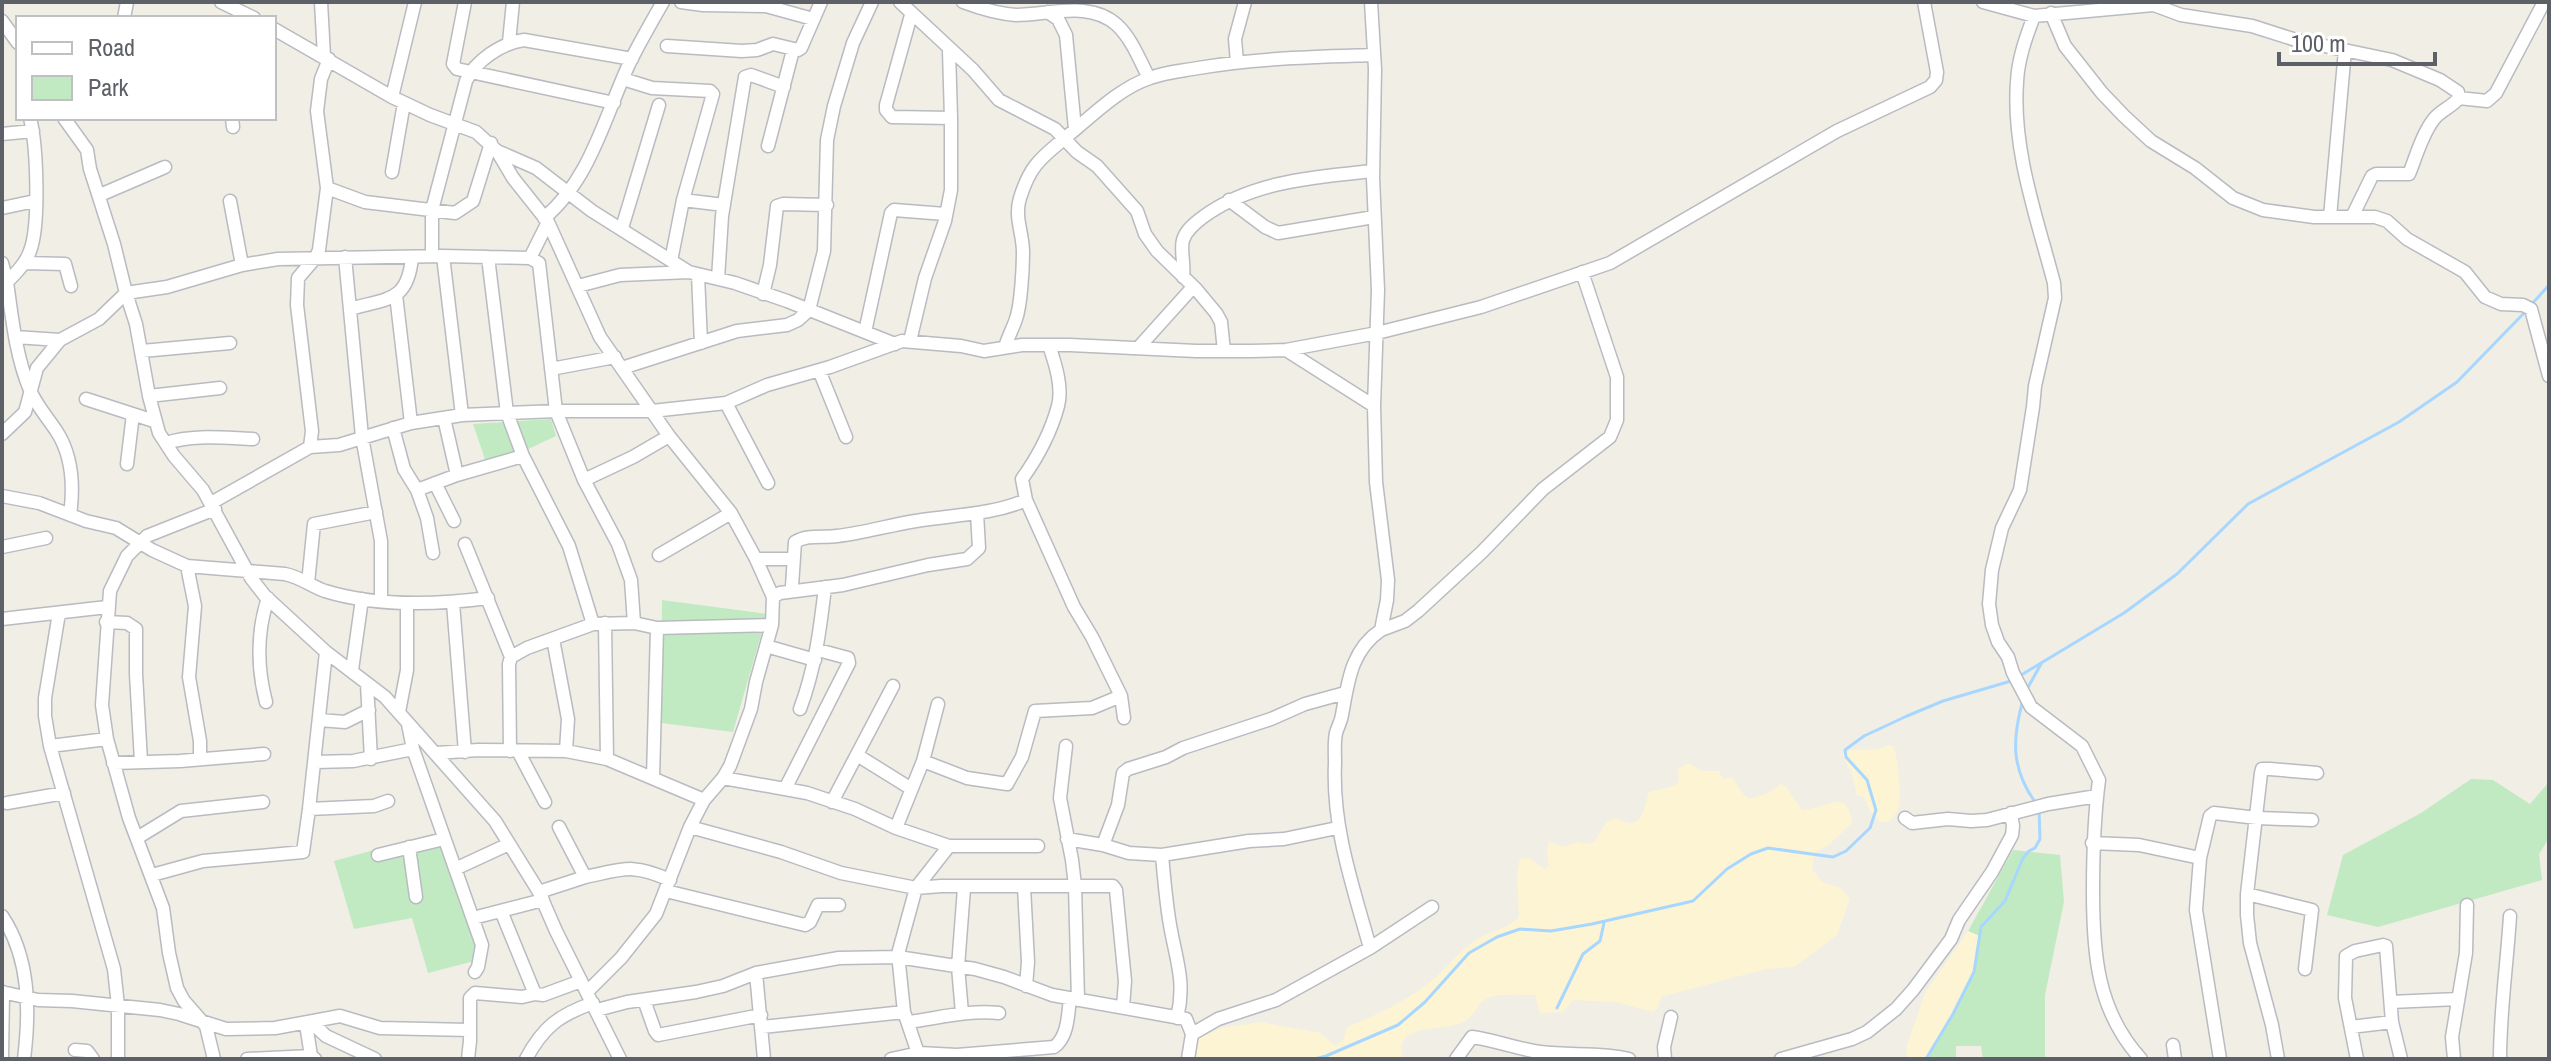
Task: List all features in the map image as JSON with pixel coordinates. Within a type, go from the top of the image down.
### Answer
[{"type":"street","points":[[221,2],[246,16]]},
{"type":"street","points":[[310,447],[312,431],[297,305],[298,278],[316,257],[327,188],[317,111],[326,58],[321,2]]},
{"type":"street","points":[[392,172],[398,100],[415,2]]},
{"type":"street","points":[[465,2],[453,64],[457,69],[614,103]]},
{"type":"street","points":[[509,42],[513,2]]},
{"type":"street","points":[[530,258],[546,220],[570,193],[632,59],[663,2]]},
{"type":"street","points":[[681,2],[775,5],[813,19]]},
{"type":"street","points":[[667,46],[742,51],[773,44],[793,50],[801,48],[821,2]]},
{"type":"street","points":[[551,369],[618,362],[701,343],[737,331],[787,325],[809,310],[824,251],[827,140],[853,43],[872,2]]},
{"type":"street","points":[[900,2],[973,70],[999,100],[1055,129],[1129,200],[1151,243],[1208,301],[1221,322],[1224,351]]},
{"type":"street","points":[[963,2],[1005,14],[1089,11],[1117,25],[1149,78]]},
{"type":"street","points":[[1237,62],[1235,39],[1245,2]]},
{"type":"street","points":[[1371,2],[1377,333],[1374,406],[1376,482],[1388,580],[1381,630]]},
{"type":"street","points":[[214,1059],[206,1026],[177,988],[163,908],[129,818],[107,739],[102,705],[107,607],[114,579],[127,556],[147,536],[213,506],[310,447],[339,445],[411,423],[462,415],[652,411],[726,403],[767,385],[910,341],[984,351],[1049,345],[1196,351],[1286,350],[1377,333],[1481,307],[1610,263],[1837,131],[1930,87],[1936,80],[1937,72],[1924,2]]},
{"type":"street","points":[[1983,2],[2034,16],[2158,4],[2181,15],[2252,26],[2296,40],[2406,64],[2458,92],[2459,98],[2455,103],[2435,117],[2428,128],[2409,174],[2372,176],[2352,217]]},
{"type":"street","points":[[2459,98],[2487,101],[2496,93],[2544,2]]},
{"type":"street","points":[[1048,12],[1058,19],[1066,35],[1075,129]]},
{"type":"street","points":[[2051,13],[2057,32],[2102,93],[2151,141],[2195,168],[2233,198],[2263,210],[2330,217],[2375,217],[2387,221],[2407,239],[2465,272],[2485,297],[2501,304],[2523,305],[2531,309],[2549,376]]},
{"type":"street","points":[[911,15],[886,110],[892,117],[951,118]]},
{"type":"street","points":[[2034,16],[2017,81],[2018,127],[2028,191],[2054,283],[2055,298],[2038,365],[2020,490],[2002,528],[1992,570],[1989,604],[1998,642],[2031,707],[2082,746],[2099,780],[2092,843],[2092,920],[2099,981],[2120,1033],[2141,1059]]},
{"type":"street","points":[[2,21],[16,40]]},
{"type":"street","points":[[276,30],[398,100],[476,132],[494,147],[536,168],[592,211],[693,273]]},
{"type":"street","points":[[462,415],[432,210],[469,74],[509,42],[524,40],[632,59]]},
{"type":"street","points":[[768,146],[793,50]]},
{"type":"street","points":[[910,341],[951,190],[949,50]]},
{"type":"street","points":[[2330,217],[2345,50]]},
{"type":"street","points":[[1005,347],[1017,317],[1023,256],[1017,214],[1019,201],[1035,164],[1075,129],[1122,92],[1149,78],[1237,62],[1374,55]]},
{"type":"street","points":[[718,279],[724,205],[745,77],[751,75],[784,87]]},
{"type":"street","points":[[623,79],[644,86],[710,91],[713,94],[683,200],[671,261]]},
{"type":"street","points":[[622,228],[659,105]]},
{"type":"street","points":[[65,120],[87,150],[136,324],[154,421],[166,443],[197,481],[247,571],[268,598],[326,652],[352,670],[404,716],[495,821],[541,896],[620,1059]]},
{"type":"street","points":[[2,134],[31,124],[35,201],[33,242],[29,254],[7,282]]},
{"type":"street","points":[[327,188],[365,202],[455,213],[473,201],[494,147]]},
{"type":"street","points":[[494,147],[513,178],[546,220],[600,337],[669,436],[731,513],[773,597],[772,625],[751,709],[723,778],[704,800],[690,827],[656,914],[589,996],[542,1032],[526,1059]]},
{"type":"street","points":[[100,195],[165,167]]},
{"type":"street","points":[[1183,277],[1185,259],[1182,242],[1194,224],[1229,200],[1276,184],[1373,171]]},
{"type":"street","points":[[683,200],[724,205]]},
{"type":"street","points":[[1229,200],[1278,233],[1374,217]]},
{"type":"street","points":[[2,208],[35,201]]},
{"type":"street","points":[[230,201],[242,265]]},
{"type":"street","points":[[763,294],[777,206],[827,205]]},
{"type":"street","points":[[865,332],[891,213],[894,210],[945,214]]},
{"type":"street","points":[[345,257],[362,437],[381,541],[381,601]]},
{"type":"street","points":[[350,309],[396,295],[407,283],[412,257]]},
{"type":"street","points":[[488,257],[507,413],[523,456],[569,546],[599,624],[607,759]]},
{"type":"street","points":[[2,434],[25,412],[37,368],[60,340],[99,319],[126,293],[167,287],[242,265],[278,259],[530,258],[539,263],[556,411],[584,480],[618,544],[631,580],[634,623]]},
{"type":"street","points":[[2,263],[15,337],[31,392],[65,448],[73,484],[70,515]]},
{"type":"street","points":[[24,263],[65,264],[71,286]]},
{"type":"street","points":[[1370,948],[1337,828],[1334,786],[1336,733],[1342,721],[1345,693],[1359,651],[1369,638],[1405,621],[1418,611],[1482,552],[1543,489],[1610,437],[1617,420],[1617,377],[1582,272]]},
{"type":"street","points":[[578,286],[620,275],[693,273],[809,310],[895,344]]},
{"type":"street","points":[[693,273],[701,343]]},
{"type":"street","points":[[1139,347],[1193,287]]},
{"type":"street","points":[[396,295],[411,423]]},
{"type":"street","points":[[2,316],[11,305]]},
{"type":"street","points":[[15,337],[60,340]]},
{"type":"street","points":[[142,351],[230,343]]},
{"type":"street","points":[[1049,345],[1056,367],[1058,405],[1040,451],[1022,479],[1026,500],[1074,607],[1121,696],[1124,718]]},
{"type":"street","points":[[1286,350],[1374,406]]},
{"type":"street","points":[[819,370],[846,437]]},
{"type":"street","points":[[149,396],[220,388]]},
{"type":"street","points":[[86,399],[154,421]]},
{"type":"street","points":[[726,403],[768,483]]},
{"type":"street","points":[[127,464],[133,414]]},
{"type":"street","points":[[444,418],[457,475]]},
{"type":"street","points":[[393,428],[404,469],[417,490],[427,518],[433,553]]},
{"type":"street","points":[[584,480],[669,436]]},
{"type":"street","points":[[166,443],[204,438],[253,439]]},
{"type":"street","points":[[417,490],[523,456]]},
{"type":"street","points":[[435,483],[454,521]]},
{"type":"street","points":[[2,496],[39,503],[116,528],[187,566],[285,574],[324,591],[362,599],[453,603],[488,598]]},
{"type":"street","points":[[794,591],[795,542],[801,538],[834,537],[977,513],[1026,500]]},
{"type":"street","points":[[308,583],[314,524],[376,512]]},
{"type":"street","points":[[659,555],[731,513]]},
{"type":"street","points":[[773,597],[967,559],[979,548],[977,513]]},
{"type":"street","points":[[2,547],[46,538]]},
{"type":"street","points":[[465,544],[511,657],[514,751],[545,802]]},
{"type":"street","points":[[756,559],[793,559]]},
{"type":"street","points":[[187,566],[195,606],[189,677],[200,759]]},
{"type":"street","points":[[800,709],[816,655],[825,587]]},
{"type":"street","points":[[266,702],[261,684],[260,624],[268,598]]},
{"type":"street","points":[[352,670],[362,599]]},
{"type":"street","points":[[407,603],[404,716],[482,945],[475,972]]},
{"type":"street","points":[[453,603],[465,752]]},
{"type":"street","points":[[2,621],[107,607]]},
{"type":"street","points":[[59,613],[45,698],[45,716],[50,746],[114,969],[118,1059]]},
{"type":"street","points":[[106,622],[127,623],[136,629],[141,761]]},
{"type":"street","points":[[511,657],[527,648],[599,624],[634,623],[657,628],[772,625]]},
{"type":"street","points":[[653,778],[657,628]]},
{"type":"street","points":[[553,639],[568,719],[566,751]]},
{"type":"street","points":[[766,646],[816,655],[843,655],[849,663],[785,789]]},
{"type":"street","points":[[152,875],[203,861],[300,854],[304,848],[326,652]]},
{"type":"street","points":[[367,684],[371,759]]},
{"type":"street","points":[[832,802],[893,686]]},
{"type":"street","points":[[1103,845],[1118,805],[1123,773],[1128,769],[1305,704],[1345,693]]},
{"type":"street","points":[[923,761],[967,778],[1007,784],[1022,757],[1035,711],[1092,708],[1121,696]]},
{"type":"street","points":[[896,828],[923,761],[938,704]]},
{"type":"street","points":[[319,720],[345,722],[369,710]]},
{"type":"street","points":[[50,746],[107,739]]},
{"type":"street","points":[[891,1059],[1054,1047],[1060,1042],[1074,999],[1075,886],[1060,798],[1066,746]]},
{"type":"street","points":[[315,762],[371,759],[413,749]]},
{"type":"street","points":[[437,753],[566,751],[607,759],[704,800]]},
{"type":"street","points":[[113,763],[264,754]]},
{"type":"street","points":[[857,755],[910,788]]},
{"type":"street","points":[[2278,1059],[2250,943],[2247,894],[2262,769],[2317,773]]},
{"type":"street","points":[[723,778],[785,789],[832,802],[949,846],[1038,846]]},
{"type":"street","points":[[7,803],[64,793]]},
{"type":"street","points":[[1905,818],[1912,823],[1948,819],[1971,821],[2097,796]]},
{"type":"street","points":[[309,809],[374,806],[388,801]]},
{"type":"street","points":[[137,838],[181,811],[263,802]]},
{"type":"street","points":[[1781,1059],[1852,1039],[1867,1032],[1896,1009],[1951,939],[1959,920],[1992,872],[2012,835],[2011,813]]},
{"type":"street","points":[[2220,1059],[2196,910],[2200,858],[2210,816],[2214,813],[2312,820]]},
{"type":"street","points":[[559,827],[585,877]]},
{"type":"street","points":[[690,827],[781,852],[841,873],[916,888],[1115,887],[1124,969],[1123,1007]]},
{"type":"street","points":[[1067,839],[1129,853],[1162,855],[1249,841],[1284,839],[1337,828]]},
{"type":"street","points":[[378,855],[444,839]]},
{"type":"street","points":[[2092,843],[2139,845],[2200,858]]},
{"type":"street","points":[[455,869],[509,844]]},
{"type":"street","points":[[920,1056],[906,1017],[898,954],[916,888],[949,846]]},
{"type":"street","points":[[409,847],[416,897]]},
{"type":"street","points":[[1162,855],[1169,924],[1182,979],[1182,998],[1177,1018]]},
{"type":"street","points":[[473,918],[501,911],[585,877],[633,868],[648,870],[668,885],[805,925],[810,922],[818,905],[839,905]]},
{"type":"street","points":[[1024,887],[1028,962],[1026,986]]},
{"type":"street","points":[[962,1013],[958,967],[964,888]]},
{"type":"street","points":[[2247,894],[2312,910],[2305,969]]},
{"type":"street","points":[[2454,1059],[2452,1037],[2466,953],[2467,905]]},
{"type":"street","points":[[1192,1034],[1218,1019],[1276,1000],[1370,948],[1432,907]]},
{"type":"street","points":[[501,911],[535,994]]},
{"type":"street","points":[[2,916],[23,966],[29,1023],[24,1059]]},
{"type":"street","points":[[2500,1059],[2500,1014],[2507,975],[2510,916]]},
{"type":"street","points":[[2357,1059],[2345,998],[2346,956],[2368,947],[2386,946],[2392,1022],[2401,1059]]},
{"type":"street","points":[[468,1059],[470,998],[475,993],[644,1000],[709,990],[756,973],[853,957],[909,958],[958,967],[1004,977],[1074,999],[1186,1019],[1192,1034],[1188,1059]]},
{"type":"street","points":[[756,973],[764,1059]]},
{"type":"street","points":[[2,1059],[3,992],[27,998],[179,1014],[238,1030],[308,1023],[340,1016],[380,1028],[470,1030]]},
{"type":"street","points":[[2391,1002],[2458,999]]},
{"type":"street","points":[[644,1000],[658,1035],[761,1021],[999,1013]]},
{"type":"street","points":[[1665,1059],[1664,1047],[1671,1017]]},
{"type":"street","points":[[2351,1027],[2392,1022]]},
{"type":"street","points":[[247,1059],[313,1057],[308,1023]]},
{"type":"street","points":[[308,1023],[326,1036],[375,1059]]},
{"type":"street","points":[[1456,1059],[1472,1037],[1498,1040],[1536,1052],[1629,1059]]},
{"type":"street","points":[[2173,1045],[2175,1059]]},
{"type":"street","points":[[75,1050],[87,1051],[93,1059]]},
{"type":"green space","points":[[551,419],[556,436],[488,468],[473,424]]},
{"type":"green space","points":[[662,600],[767,614],[733,732],[661,723]]},
{"type":"green space","points":[[2471,779],[2493,780],[2530,804],[2549,782],[2549,838],[2539,854],[2542,880],[2378,927],[2327,915],[2343,855],[2421,813]]},
{"type":"green space","points":[[440,832],[486,958],[428,973],[412,918],[354,929],[334,861]]},
{"type":"green space","points":[[2013,850],[2060,855],[2064,902],[2045,995],[2045,1059],[1983,1059],[1981,1046],[1956,1046],[1956,1059],[1926,1059],[1974,972],[1980,937],[1968,931]]},
{"type":"sand","points":[[1893,746],[1896,758],[1899,806],[1891,819],[1880,822],[1870,811],[1864,797],[1857,795],[1852,774],[1842,754]]},
{"type":"sand","points":[[1689,763],[1701,771],[1719,771],[1723,779],[1732,777],[1749,799],[1769,793],[1781,784],[1802,810],[1840,802],[1850,812],[1852,823],[1830,844],[1814,853],[1812,869],[1822,882],[1840,888],[1850,898],[1837,935],[1794,967],[1766,969],[1661,997],[1658,1008],[1653,1012],[1615,1002],[1573,1000],[1563,1012],[1540,1013],[1535,995],[1490,997],[1463,1022],[1412,1033],[1402,1047],[1403,1059],[1191,1059],[1193,1047],[1202,1035],[1221,1028],[1260,1022],[1320,1033],[1335,1046],[1344,1039],[1347,1027],[1414,994],[1470,944],[1519,917],[1517,873],[1520,859],[1530,859],[1545,869],[1549,866],[1549,841],[1563,847],[1577,842],[1588,844],[1594,842],[1606,823],[1614,818],[1628,823],[1637,821],[1649,792],[1674,786],[1679,781],[1678,769]]},
{"type":"sand","points":[[1968,931],[1980,936],[1974,972],[1926,1059],[1910,1059],[1906,1053],[1907,1045],[1925,993]]},
{"type":"waterway","points":[[2532,304],[2549,285]]},
{"type":"waterway","points":[[2018,677],[2124,613],[2177,574],[2248,504],[2399,422],[2457,382],[2527,310]]},
{"type":"waterway","points":[[2027,689],[2041,664]]},
{"type":"waterway","points":[[1315,1059],[1398,1025],[1425,1002],[1469,953],[1497,937],[1520,929],[1551,931],[1592,924],[1693,901],[1727,869],[1751,854],[1768,848],[1833,857],[1846,851],[1870,828],[1876,810],[1867,780],[1846,757],[1845,750],[1864,736],[1943,701],[2011,681]]},
{"type":"waterway","points":[[2023,700],[2016,753],[2021,777],[2035,802]]},
{"type":"waterway","points":[[1926,1059],[1974,972],[1981,927],[2005,901],[2023,858],[2040,839],[2039,809]]},
{"type":"waterway","points":[[1557,1008],[1583,954],[1600,941],[1604,923]]}]
